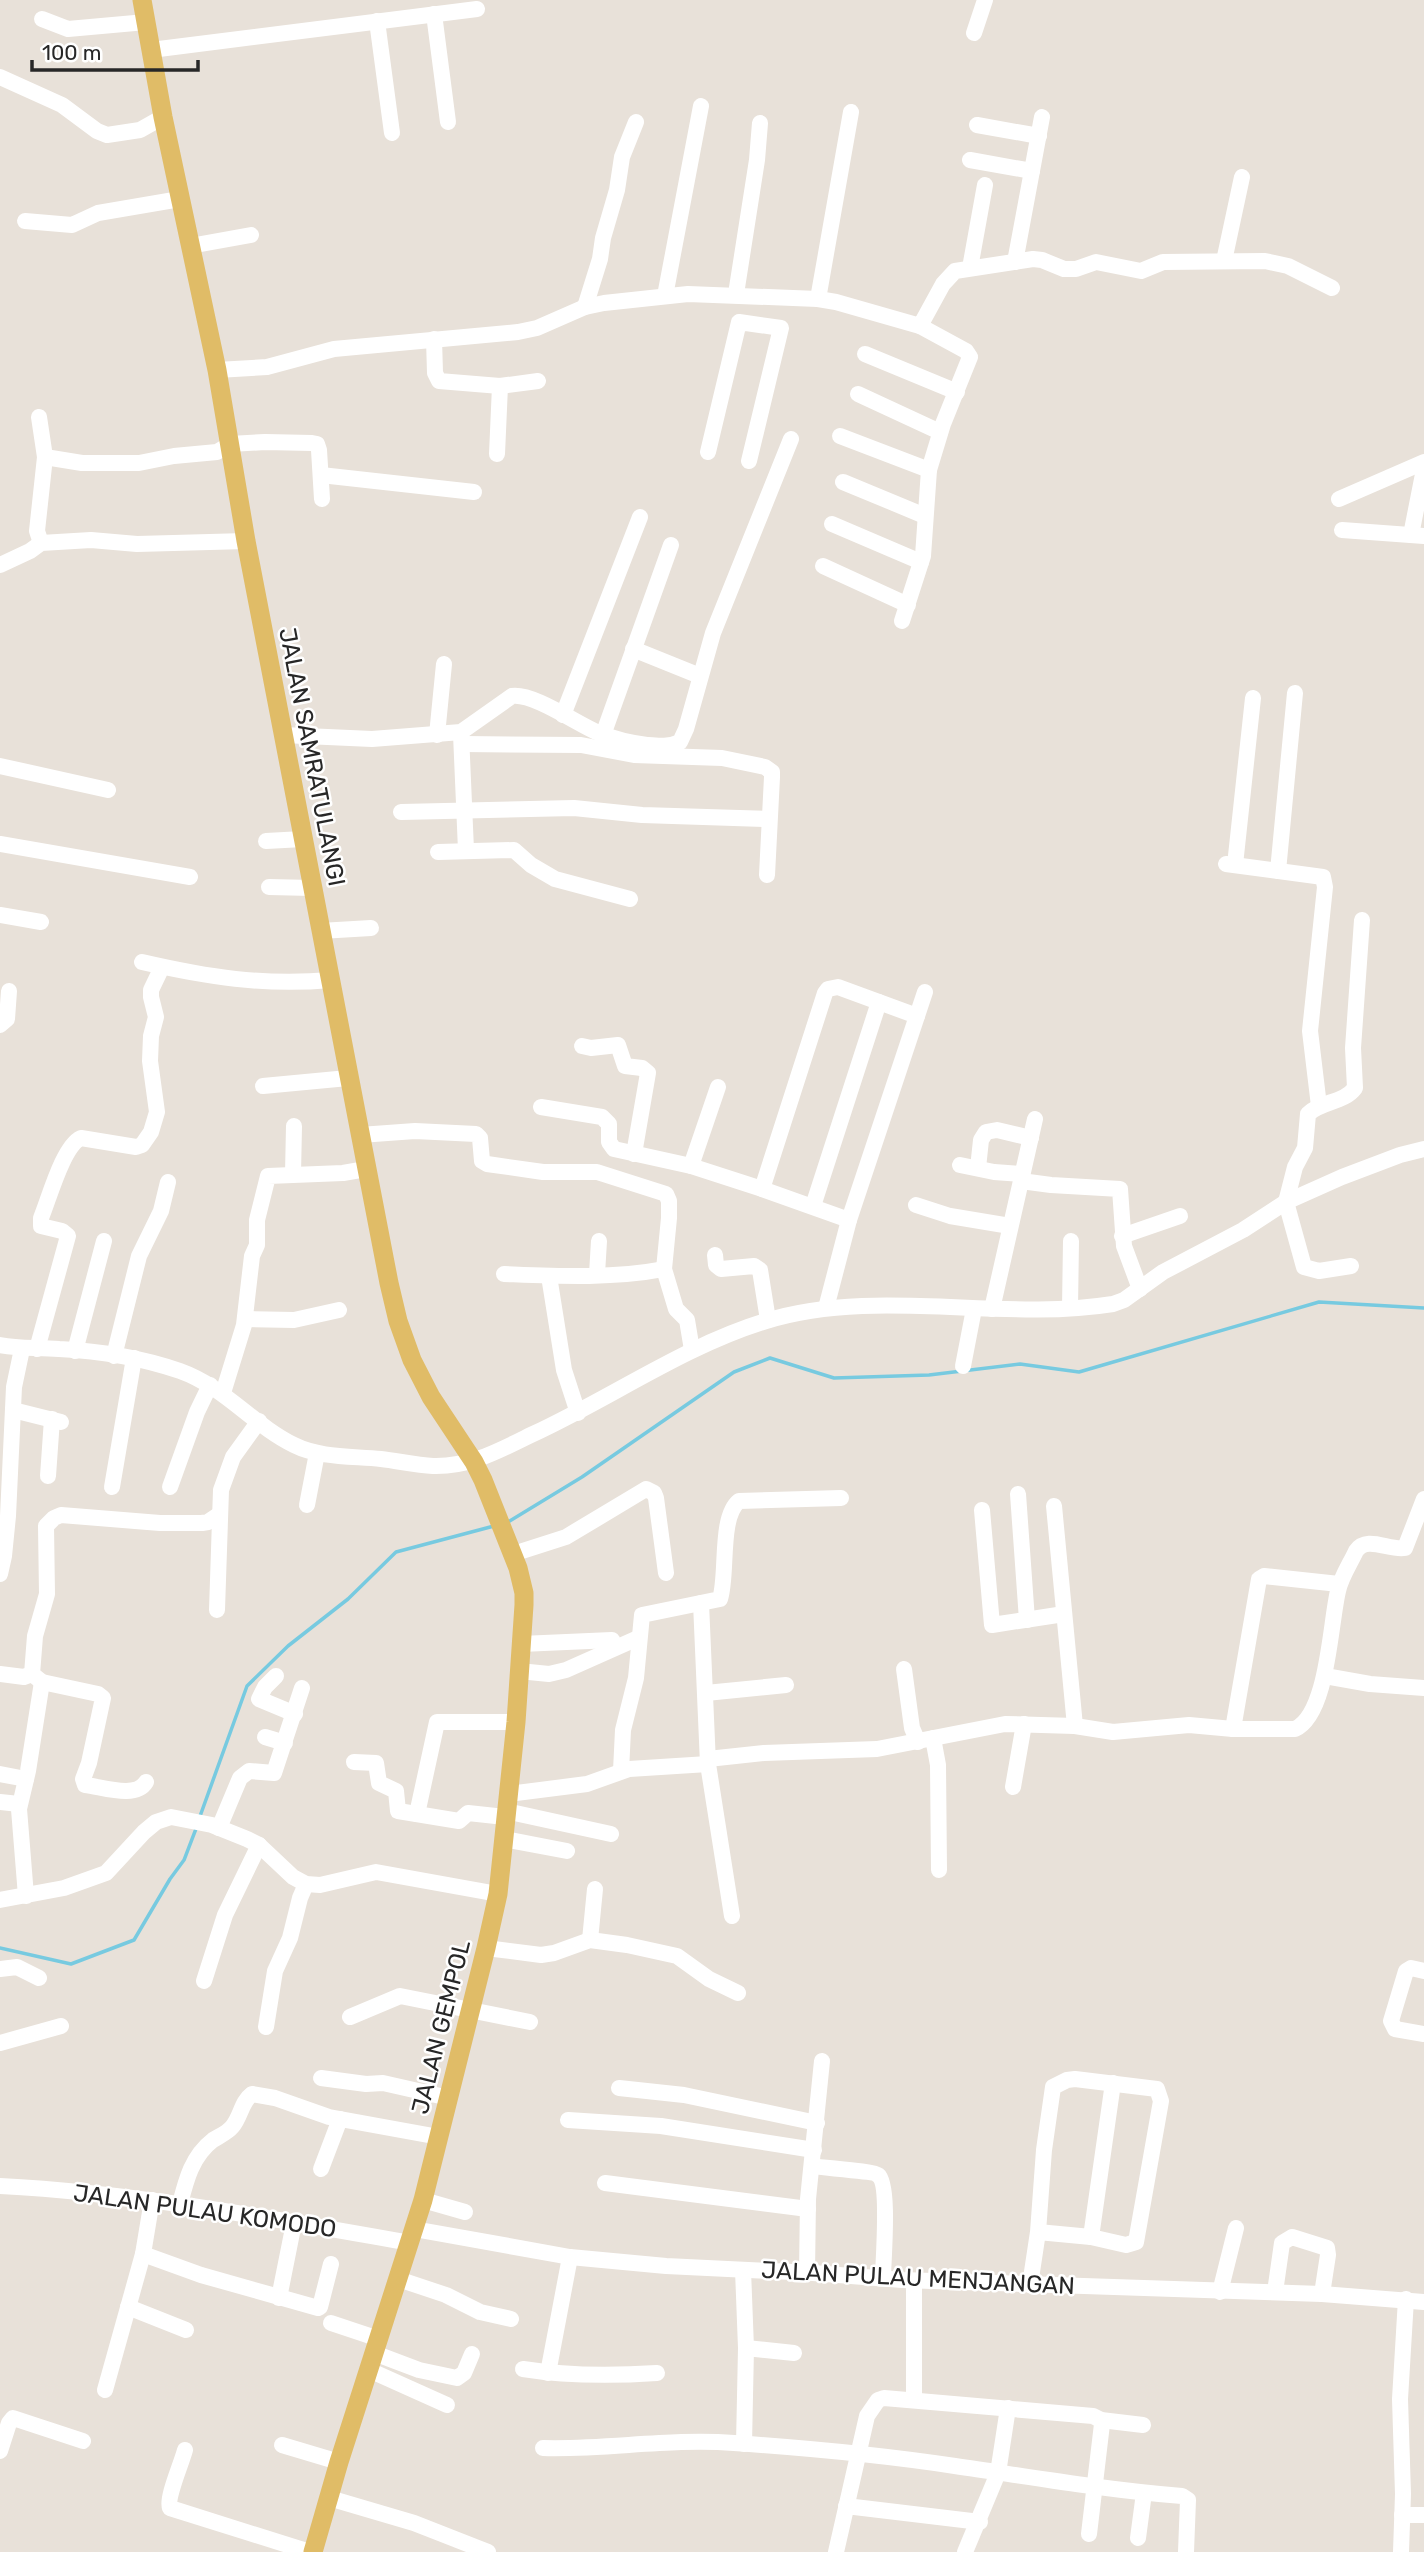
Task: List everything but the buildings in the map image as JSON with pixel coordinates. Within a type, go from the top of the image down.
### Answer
[{"type":"main road","name":"JALAN SAMRATULANGI","points":[[142,0],[163,117],[217,370],[246,541],[389,1283],[398,1321],[412,1360],[430,1397],[474,1462],[493,1502]]},
{"type":"main road","name":"JALAN GEMPOL","points":[[312,2552],[423,2200],[472,2009],[498,1894],[516,1722],[524,1593],[513,1554],[493,1502]]},
{"type":"street","points":[[974,33],[985,0]]},
{"type":"street","points":[[151,50],[434,14],[452,6],[477,9]]},
{"type":"street","points":[[434,14],[448,122]]},
{"type":"street","points":[[42,19],[68,29],[146,22]]},
{"type":"street","points":[[377,22],[392,133]]},
{"type":"street","points":[[0,77],[62,105],[97,131],[107,135],[140,130],[163,117]]},
{"type":"street","points":[[664,296],[701,106]]},
{"type":"street","points":[[818,299],[851,112]]},
{"type":"street","points":[[1015,262],[1042,117]]},
{"type":"street","points":[[585,307],[600,259],[622,157],[636,122]]},
{"type":"street","points":[[736,294],[757,160],[760,123]]},
{"type":"street","points":[[977,125],[1039,136]]},
{"type":"street","points":[[970,160],[1032,171]]},
{"type":"street","points":[[1224,261],[1242,177]]},
{"type":"street","points":[[970,268],[985,185]]},
{"type":"street","points":[[25,221],[72,225],[97,213],[180,199]]},
{"type":"street","points":[[190,246],[251,235]]},
{"type":"street","points":[[920,326],[947,277],[955,271],[1015,262],[1042,260],[1070,270],[1102,262],[1140,271],[1158,263],[1278,262],[1332,288]]},
{"type":"street","points":[[217,370],[267,367],[334,349],[518,332],[537,328],[585,307],[688,294],[818,299],[920,326],[970,354],[940,432],[929,470],[921,562],[902,621]]},
{"type":"street","points":[[752,324],[754,295]]},
{"type":"street","points":[[708,452],[739,322],[781,328],[749,461]]},
{"type":"street","points":[[434,339],[435,373],[439,381],[500,386],[538,381]]},
{"type":"street","points":[[865,354],[957,392]]},
{"type":"street","points":[[497,454],[500,386]]},
{"type":"street","points":[[858,394],[940,432]]},
{"type":"street","points":[[39,418],[45,457],[37,531],[41,543]]},
{"type":"street","points":[[841,436],[929,470]]},
{"type":"street","points":[[462,738],[512,696],[524,696],[603,735],[622,741],[663,746],[680,742],[687,729],[700,676],[728,595],[791,439]]},
{"type":"street","points":[[45,457],[82,463],[139,463],[217,452],[230,444],[317,444],[322,499]]},
{"type":"street","points":[[1339,499],[1424,462]]},
{"type":"street","points":[[1342,530],[1418,536],[1424,469]]},
{"type":"street","points":[[321,475],[474,492]]},
{"type":"street","points":[[843,482],[925,516]]},
{"type":"street","points":[[563,715],[640,517]]},
{"type":"street","points":[[832,524],[921,562]]},
{"type":"street","points":[[0,565],[41,543],[91,540],[137,544],[246,541]]},
{"type":"street","points":[[603,735],[671,545]]},
{"type":"street","points":[[823,566],[908,605]]},
{"type":"street","points":[[633,649],[700,676]]},
{"type":"street","points":[[436,735],[444,664]]},
{"type":"street","points":[[1278,871],[1296,693]]},
{"type":"street","points":[[1253,698],[1230,865],[1323,877],[1325,887],[1310,1031],[1319,1106]]},
{"type":"street","points":[[283,736],[372,739],[436,735],[581,745],[634,755],[722,758],[765,767],[772,772],[767,875]]},
{"type":"street","points":[[462,738],[467,850]]},
{"type":"street","points":[[0,766],[108,790]]},
{"type":"street","points":[[401,811],[574,808],[642,815],[768,819]]},
{"type":"street","points":[[266,841],[303,839]]},
{"type":"street","points":[[0,844],[190,877]]},
{"type":"street","points":[[438,852],[514,850],[531,865],[555,879],[630,899]]},
{"type":"street","points":[[270,887],[312,888]]},
{"type":"street","points":[[0,915],[41,922]]},
{"type":"street","points":[[1351,1266],[1319,1271],[1304,1267],[1286,1202],[1295,1167],[1305,1148],[1308,1114],[1319,1106],[1350,1094],[1355,1088],[1353,1048],[1362,920]]},
{"type":"street","points":[[320,931],[370,928]]},
{"type":"street","points":[[142,962],[242,981],[295,983],[331,980]]},
{"type":"street","points":[[0,1574],[8,1516],[14,1387],[30,1349],[68,1236],[62,1231],[41,1226],[41,1218],[67,1153],[76,1141],[81,1138],[136,1147],[147,1139],[155,1124],[157,1112],[150,1045],[156,1017],[150,998],[153,983],[162,967]]},
{"type":"street","points":[[762,1188],[828,989],[838,987],[917,1016]]},
{"type":"street","points":[[0,1025],[8,1014],[9,991]]},
{"type":"street","points":[[826,1308],[849,1220],[925,992]]},
{"type":"street","points":[[813,1206],[879,1002]]},
{"type":"street","points":[[582,1046],[591,1048],[618,1045],[625,1066],[648,1073],[634,1154]]},
{"type":"street","points":[[263,1086],[348,1078]]},
{"type":"street","points":[[691,1166],[718,1087]]},
{"type":"street","points":[[541,1107],[602,1117],[609,1124],[610,1146],[614,1149],[691,1166],[762,1188],[849,1220]]},
{"type":"street","points":[[992,1309],[1035,1119]]},
{"type":"street","points":[[293,1174],[294,1126]]},
{"type":"street","points":[[360,1135],[415,1130],[476,1134],[480,1138],[484,1164],[543,1172],[597,1172],[663,1193],[669,1201],[664,1269],[677,1309],[687,1321],[692,1350]]},
{"type":"street","points":[[978,1168],[981,1140],[986,1132],[997,1130],[1031,1138]]},
{"type":"street","points":[[0,1345],[114,1356],[182,1372],[217,1389],[288,1443],[317,1453],[432,1466],[464,1465],[578,1413],[692,1350],[768,1320],[826,1308],[1070,1308],[1113,1304],[1124,1300],[1163,1272],[1243,1230],[1286,1202],[1342,1177],[1424,1149]]},
{"type":"street","points":[[960,1165],[1051,1185],[1120,1189],[1122,1236],[1140,1289]]},
{"type":"street","points":[[170,1487],[197,1412],[217,1389],[245,1319],[252,1256],[256,1250],[257,1220],[267,1177],[366,1168]]},
{"type":"street","points":[[114,1356],[139,1255],[161,1211],[168,1182]]},
{"type":"street","points":[[916,1205],[950,1216],[1010,1226]]},
{"type":"street","points":[[1122,1236],[1180,1216]]},
{"type":"street","points":[[75,1351],[104,1241]]},
{"type":"street","points":[[597,1274],[599,1241]]},
{"type":"street","points":[[1070,1308],[1071,1241]]},
{"type":"street","points":[[715,1255],[716,1265],[721,1269],[754,1266],[760,1270],[768,1320]]},
{"type":"street","points":[[504,1274],[549,1276],[641,1273],[664,1269]]},
{"type":"street","points":[[549,1276],[565,1370],[578,1413]]},
{"type":"street","points":[[963,1366],[974,1309]]},
{"type":"street","points":[[245,1319],[294,1320],[339,1310]]},
{"type":"street","points":[[113,1487],[134,1359]]},
{"type":"street","points":[[13,1410],[56,1420],[48,1476]]},
{"type":"street","points":[[217,1611],[219,1501],[225,1475],[233,1457],[259,1421]]},
{"type":"street","points":[[307,1505],[317,1453]]},
{"type":"street","points":[[513,1554],[566,1537],[646,1489],[654,1493],[656,1498],[666,1573]]},
{"type":"street","points":[[1018,1494],[1027,1619]]},
{"type":"street","points":[[621,1771],[623,1730],[636,1678],[642,1615],[646,1612],[717,1601],[722,1596],[731,1515],[739,1501],[841,1498]]},
{"type":"street","points":[[354,1762],[376,1763],[379,1783],[397,1791],[397,1810],[459,1821],[468,1813],[507,1807],[587,1784],[621,1771],[764,1753],[877,1749],[977,1727],[1024,1724],[1075,1726],[1113,1732],[1189,1725],[1290,1730],[1304,1724],[1317,1699],[1325,1676],[1331,1621],[1339,1584],[1356,1551],[1363,1544],[1405,1548],[1424,1499]]},
{"type":"street","points":[[1054,1506],[1075,1726]]},
{"type":"street","points":[[982,1510],[992,1625],[1064,1614]]},
{"type":"street","points":[[26,1896],[19,1804],[26,1779],[36,1678],[35,1636],[47,1594],[46,1526],[61,1515],[160,1523],[202,1523],[219,1514]]},
{"type":"street","points":[[1233,1729],[1259,1578],[1264,1576],[1339,1584]]},
{"type":"street","points":[[701,1602],[708,1762],[732,1916]]},
{"type":"street","points":[[519,1671],[548,1674],[566,1670],[638,1638]]},
{"type":"street","points":[[521,1644],[612,1640]]},
{"type":"street","points":[[904,1669],[912,1728],[926,1740],[938,1765],[939,1870]]},
{"type":"street","points":[[0,1674],[36,1678],[99,1694],[103,1698],[83,1779],[85,1785],[134,1791],[143,1787],[146,1782]]},
{"type":"street","points":[[276,1676],[265,1687],[259,1699],[295,1714]]},
{"type":"street","points":[[1325,1676],[1370,1684],[1424,1688]]},
{"type":"street","points":[[706,1693],[786,1685]]},
{"type":"street","points":[[216,1827],[240,1778],[249,1771],[274,1773],[302,1688]]},
{"type":"street","points":[[417,1814],[437,1722],[516,1722]]},
{"type":"street","points":[[1013,1787],[1024,1724]]},
{"type":"street","points":[[265,1737],[285,1743]]},
{"type":"street","points":[[0,1774],[26,1779]]},
{"type":"street","points":[[0,1802],[19,1804]]},
{"type":"street","points":[[507,1807],[611,1835]]},
{"type":"street","points":[[0,1900],[64,1888],[106,1873],[144,1832],[156,1822],[171,1817],[216,1827],[258,1846],[293,1877],[306,1884],[320,1885],[376,1871],[498,1894]]},
{"type":"street","points":[[504,1839],[567,1851]]},
{"type":"street","points":[[204,1981],[225,1915],[258,1846]]},
{"type":"street","points":[[266,2027],[275,1971],[290,1938],[306,1884]]},
{"type":"street","points":[[590,1940],[595,1889]]},
{"type":"street","points":[[486,1948],[541,1955],[590,1940],[671,1953],[685,1959],[709,1979],[738,1993]]},
{"type":"street","points":[[0,1969],[17,1967],[39,1978]]},
{"type":"street","points":[[1424,1971],[1411,1968],[1406,1971],[1391,2021],[1395,2029],[1424,2034]]},
{"type":"street","points":[[350,2017],[400,1996],[530,2022]]},
{"type":"street","points":[[0,2043],[61,2026]]},
{"type":"street","points":[[807,2273],[808,2209],[822,2061]]},
{"type":"street","points":[[321,2078],[366,2084],[383,2083],[449,2098]]},
{"type":"street","points":[[1030,2285],[1053,2087],[1067,2080],[1157,2089],[1161,2101],[1136,2242],[1126,2245],[1091,2237],[1038,2232]]},
{"type":"street","points":[[1091,2237],[1113,2083]]},
{"type":"street","points":[[619,2088],[684,2095],[817,2123]]},
{"type":"street","points":[[180,2204],[187,2178],[197,2157],[212,2141],[233,2126],[251,2094],[275,2098],[340,2119],[439,2137]]},
{"type":"street","points":[[321,2169],[340,2119]]},
{"type":"street","points":[[568,2120],[661,2126],[814,2158],[848,2171],[869,2171],[879,2175],[885,2206],[883,2278]]},
{"type":"street","points":[[605,2183],[808,2209]]},
{"type":"street","name":"JALAN PULAU KOMODO","points":[[0,2186],[78,2190],[294,2223],[412,2236]]},
{"type":"street","points":[[105,2390],[143,2254],[152,2200]]},
{"type":"street","points":[[423,2200],[465,2212]]},
{"type":"street","points":[[279,2298],[294,2223]]},
{"type":"street","points":[[1220,2292],[1236,2228]]},
{"type":"street","name":"JALAN PULAU MENJANGAN","points":[[412,2236],[570,2257],[743,2270],[914,2281],[1322,2294],[1424,2302]]},
{"type":"street","points":[[1275,2292],[1282,2243],[1292,2237],[1327,2248],[1322,2294]]},
{"type":"street","points":[[143,2254],[201,2276],[318,2308],[331,2264]]},
{"type":"street","points":[[548,2373],[570,2257]]},
{"type":"street","points":[[743,2270],[746,2348],[744,2444]]},
{"type":"street","points":[[398,2279],[446,2295],[480,2312],[511,2319]]},
{"type":"street","points":[[914,2281],[914,2399]]},
{"type":"street","points":[[1401,2552],[1400,2399],[1406,2299]]},
{"type":"street","points":[[128,2307],[186,2330]]},
{"type":"street","points":[[331,2323],[447,2405]]},
{"type":"street","points":[[746,2348],[794,2353]]},
{"type":"street","points":[[374,2354],[419,2370],[457,2378],[464,2374],[472,2354]]},
{"type":"street","points":[[523,2369],[602,2375],[657,2373]]},
{"type":"street","points":[[836,2552],[867,2416],[878,2400],[914,2399],[1008,2407],[1093,2416],[1101,2420],[1143,2426]]},
{"type":"street","points":[[965,2552],[999,2473],[1008,2407]]},
{"type":"street","points":[[0,2451],[13,2418],[83,2441]]},
{"type":"street","points":[[1089,2534],[1101,2420]]},
{"type":"street","points":[[543,2448],[744,2444],[953,2466],[1187,2498],[1186,2552]]},
{"type":"street","points":[[282,2445],[339,2462]]},
{"type":"street","points":[[185,2450],[168,2498],[170,2508],[312,2552]]},
{"type":"street","points":[[1138,2538],[1144,2493]]},
{"type":"street","points":[[329,2498],[414,2523],[488,2552]]},
{"type":"street","points":[[846,2506],[979,2522]]},
{"type":"street","points":[[1402,2515],[1424,2515]]},
{"type":"waterway","points":[[508,1522],[582,1477],[734,1372],[770,1358],[834,1378],[929,1375],[1020,1364],[1079,1372],[1319,1302],[1424,1308]]},
{"type":"waterway","points":[[199,1819],[247,1686],[288,1646],[348,1599],[396,1552],[494,1526]]},
{"type":"waterway","points":[[0,1948],[71,1964],[134,1940],[184,1860],[197,1826]]}]
